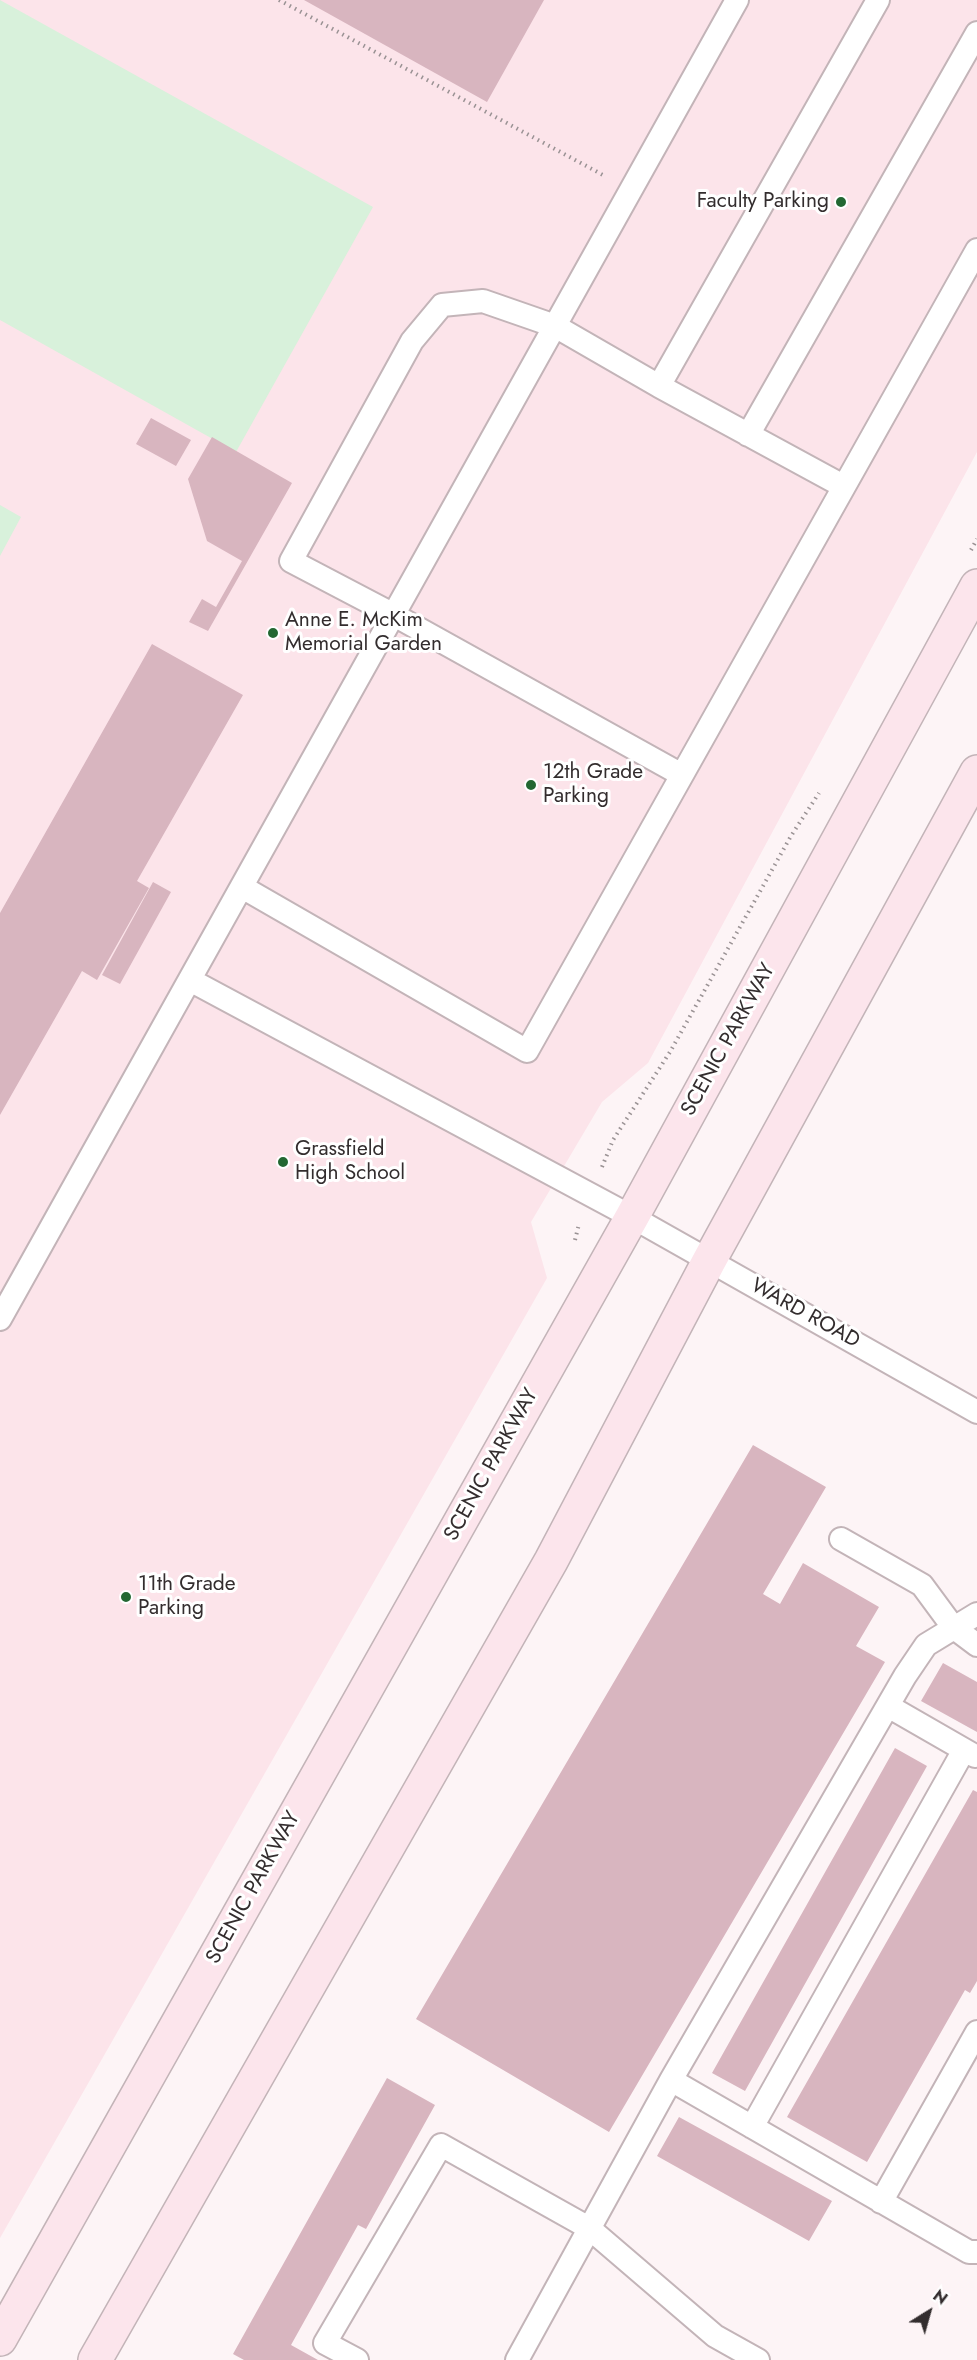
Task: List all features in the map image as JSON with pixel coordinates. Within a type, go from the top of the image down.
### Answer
[{"type":"street","name":"SCENIC PARKWAY","points":[[0,2339],[632,1217],[977,586]]},
{"type":"street","points":[[95,2360],[551,1561],[710,1261],[977,772]]},
{"type":"lane","points":[[0,1319],[737,0]]},
{"type":"lane","points":[[659,386],[878,0]]},
{"type":"lane","points":[[748,435],[977,33]]},
{"type":"lane","points":[[242,887],[527,1051],[977,250]]},
{"type":"lane","points":[[682,775],[394,615],[291,561],[412,340],[442,305],[483,301],[555,326],[659,386],[843,486]]},
{"type":"lane","name":"WARD ROAD","points":[[190,980],[632,1217],[977,1412]]},
{"type":"lane","points":[[842,1539],[922,1585],[953,1627],[977,1645]]},
{"type":"lane","points":[[517,2360],[671,2080],[888,1706],[926,1645],[977,1614]]},
{"type":"lane","points":[[752,2127],[970,1754],[888,1706]]},
{"type":"lane","points":[[881,2202],[977,2032]]},
{"type":"lane","points":[[671,2080],[969,2252],[977,2252]]},
{"type":"lane","points":[[357,2360],[325,2343],[441,2145],[590,2228],[715,2336],[758,2360]]},
{"type":"path","points":[[279,0],[631,190]]},
{"type":"shaded area","name":"Grassfield High School","points":[[0,0],[977,0],[977,452],[648,1063],[602,1102],[531,1222],[547,1278],[0,2238]]},
{"type":"green space","points":[[0,0],[373,207],[236,452],[0,320]]},
{"type":"green space","points":[[0,505],[21,517],[0,556]]},
{"type":"building","points":[[304,0],[544,0],[487,102]]},
{"type":"building","points":[[151,418],[191,440],[176,466],[136,444]]},
{"type":"building","points":[[212,437],[292,483],[208,631],[189,622],[202,599],[216,607],[242,561],[207,541],[188,479]]},
{"type":"building","points":[[152,644],[243,695],[137,881],[149,888],[97,980],[82,971],[0,1115],[0,913]]},
{"type":"building","points":[[153,882],[171,892],[120,984],[102,975]]},
{"type":"building","points":[[753,1445],[826,1487],[763,1594],[780,1604],[803,1563],[879,1607],[856,1646],[885,1662],[609,2132],[416,2019]]},
{"type":"building","points":[[943,1663],[977,1682],[977,1732],[921,1701]]},
{"type":"building","points":[[895,1748],[927,1766],[745,2091],[712,2073]]},
{"type":"building","points":[[973,1790],[977,1792],[977,1981],[970,1993],[965,1990],[867,2162],[787,2117]]},
{"type":"building","points":[[387,2078],[435,2105],[366,2229],[358,2225],[291,2345],[318,2360],[244,2360],[233,2354]]},
{"type":"building","points":[[679,2117],[832,2201],[809,2241],[657,2156]]},
{"type":"place","name":"Faculty Parking","points":[[841,202]]},
{"type":"place","name":"Anne E. McKim Memorial Garden","points":[[273,633]]},
{"type":"place","name":"12th Grade Parking","points":[[531,785]]},
{"type":"place","name":"Grassfield High School","points":[[283,1162]]},
{"type":"place","name":"11th Grade Parking","points":[[126,1597]]}]
